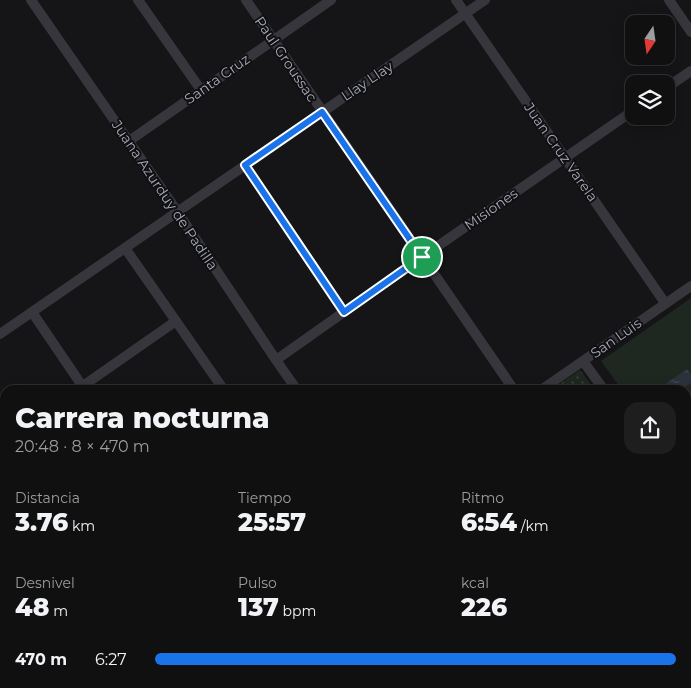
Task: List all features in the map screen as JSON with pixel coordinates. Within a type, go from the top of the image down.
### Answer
[{"type":"street","name":"Juana Azurduy de Padilla","points":[[31,0],[129,140],[294,385]]},
{"type":"street","points":[[138,0],[201,90]]},
{"type":"street","name":"Paul Groussac","points":[[246,0],[511,385]]},
{"type":"street","name":"Santa Cruz","points":[[129,140],[331,0]]},
{"type":"street","name":"Juan Cruz Varela","points":[[456,0],[666,303]]},
{"type":"street","name":"Llay Llay","points":[[0,334],[485,0]]},
{"type":"street","points":[[669,0],[691,32]]},
{"type":"street","points":[[675,82],[691,71]]},
{"type":"street","name":"Misiones","points":[[276,360],[625,116]]},
{"type":"street","points":[[245,165],[344,312]]},
{"type":"street","points":[[125,248],[221,385]]},
{"type":"street","name":"San Luis","points":[[548,385],[691,286]]},
{"type":"street","points":[[32,312],[79,385]]},
{"type":"street","points":[[88,385],[176,321]]},
{"type":"street","points":[[583,360],[600,385]]},
{"type":"shaded area","points":[[691,298],[691,385],[618,385],[601,361]]},
{"type":"shaded area","points":[[580,370],[591,385],[558,385]]},
{"type":"water","points":[[687,369],[691,375],[691,383],[688,385],[664,385]]},
{"type":"route","points":[[322,112],[422,257],[344,312],[245,165],[322,112]]}]
